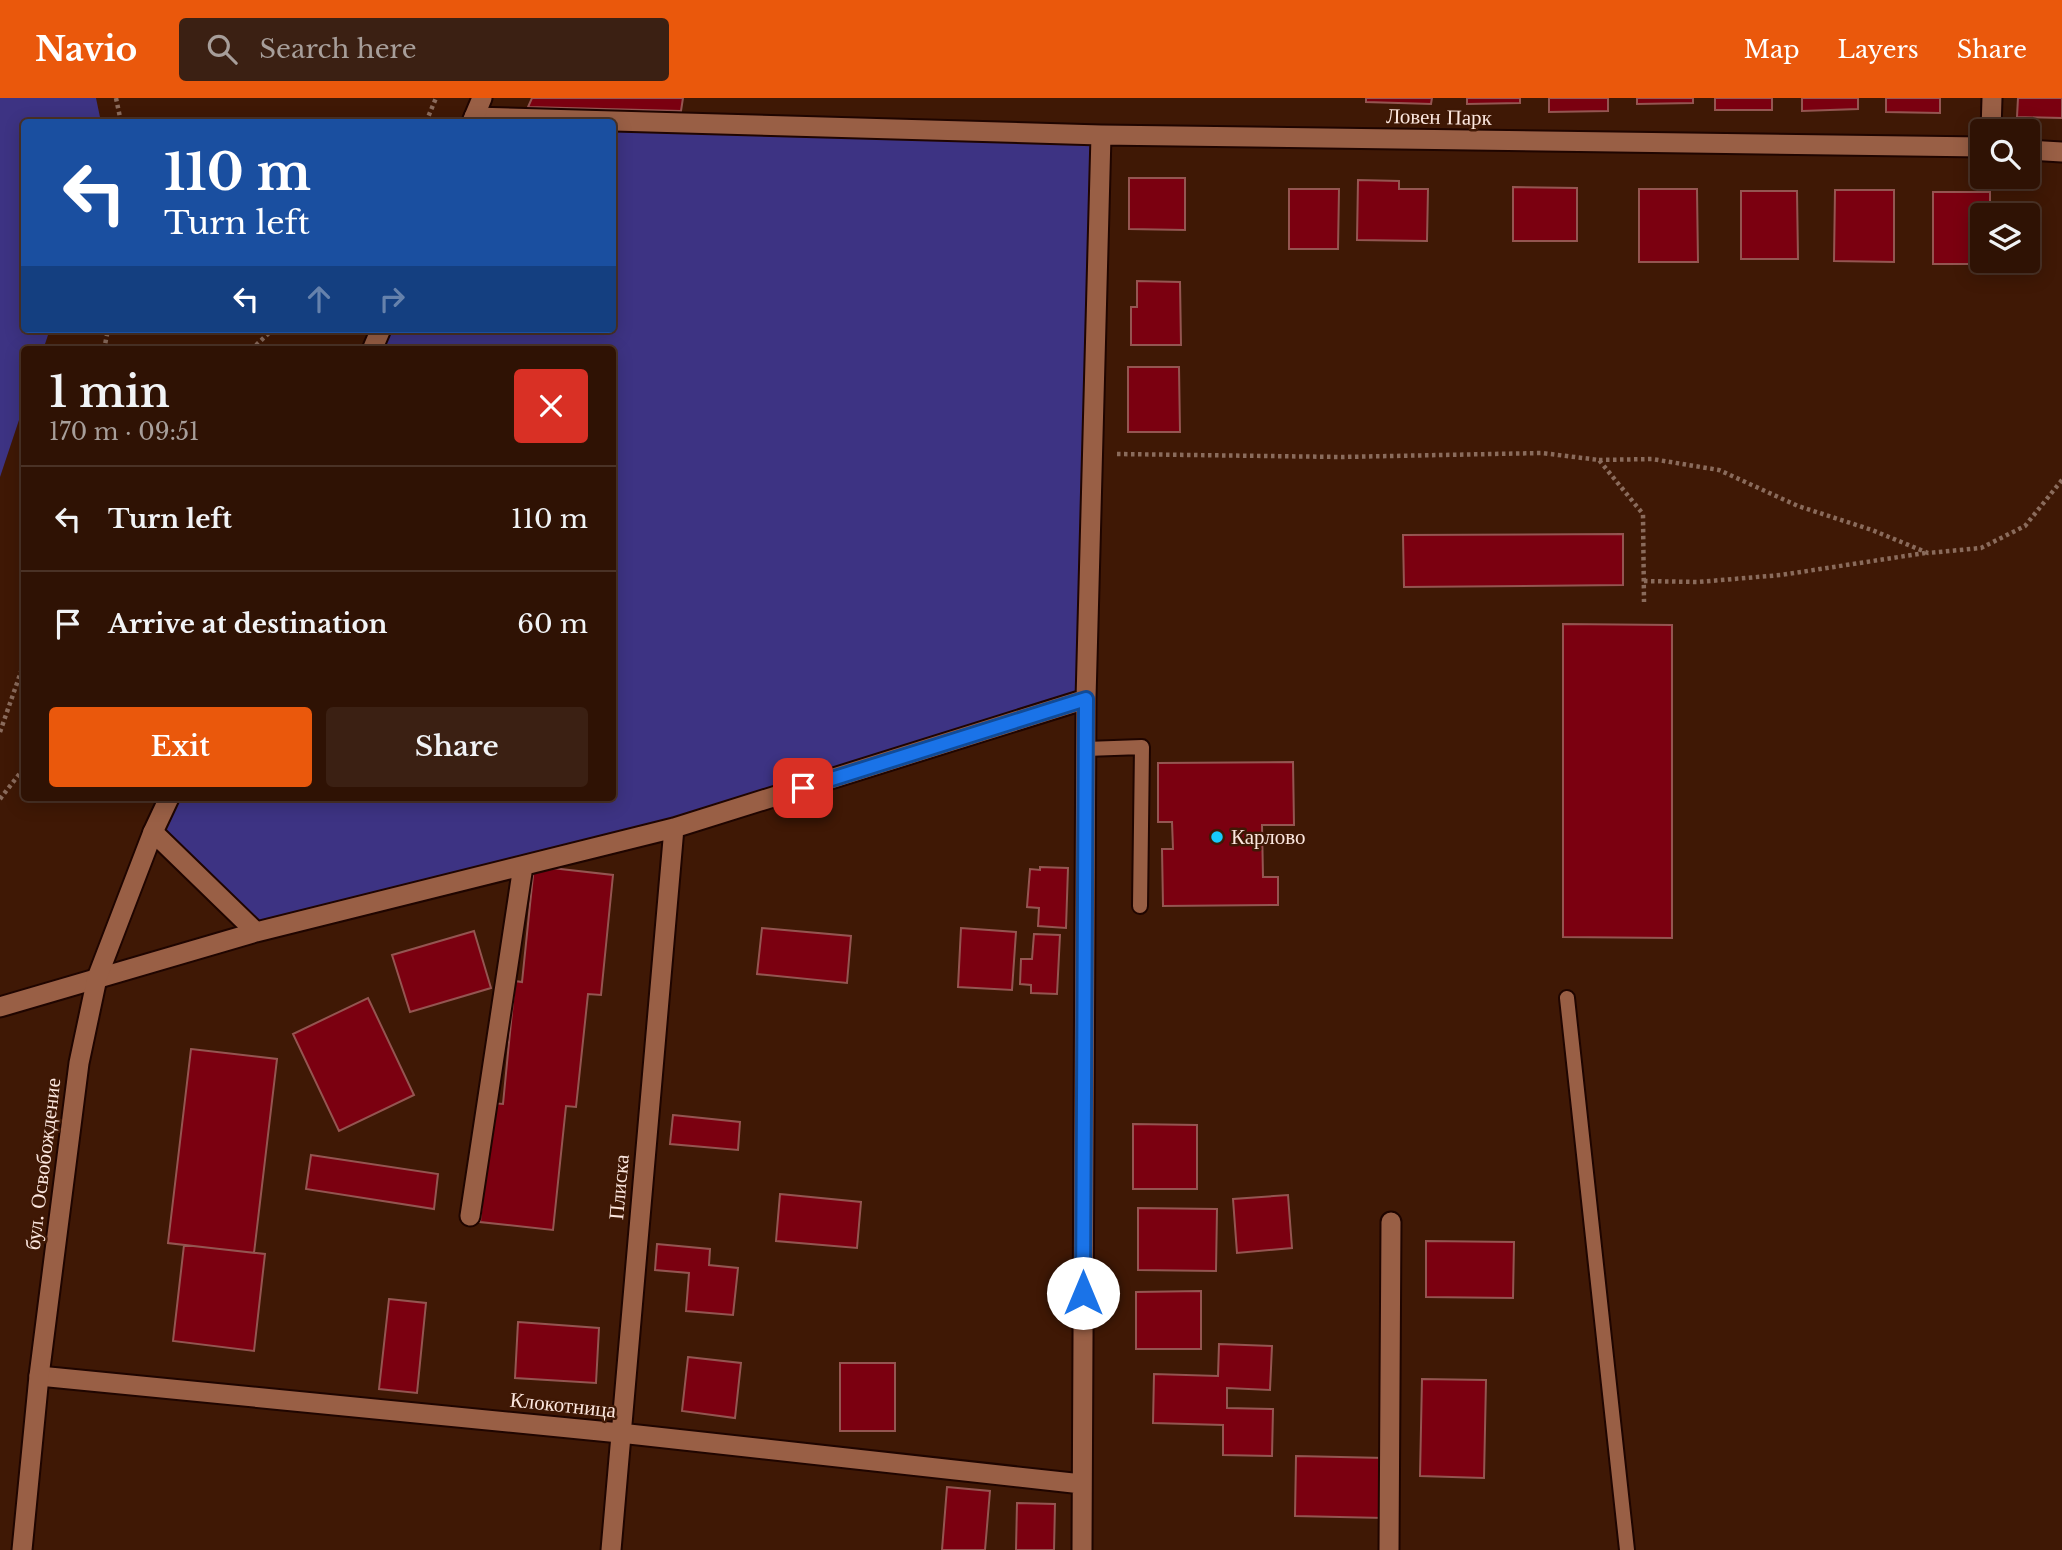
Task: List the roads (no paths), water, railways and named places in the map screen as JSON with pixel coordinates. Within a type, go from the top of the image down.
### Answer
[{"type":"street","points":[[473,119],[482,98]]},
{"type":"street","points":[[1991,119],[1992,98]]},
{"type":"street","name":"Ловен Парк","points":[[616,123],[1101,135],[1970,147]]},
{"type":"street","points":[[1082,1550],[1086,699],[1101,135]]},
{"type":"street","points":[[2040,151],[2062,152]]},
{"type":"street","points":[[0,1007],[256,932],[674,828],[1086,699]]},
{"type":"street","name":"бул. Освобождение","points":[[22,1550],[39,1376],[79,1063],[97,978],[168,801]]},
{"type":"street","name":"Плиска","points":[[611,1550],[674,828]]},
{"type":"street","points":[[153,832],[256,932]]},
{"type":"street","points":[[470,1216],[523,866]]},
{"type":"street","points":[[1389,1550],[1391,1222]]},
{"type":"street","name":"Клокотница","points":[[39,1376],[620,1433],[1082,1484]]},
{"type":"lane","points":[[1086,750],[1142,747],[1140,906]]},
{"type":"lane","points":[[1567,998],[1626,1550]]},
{"type":"place","name":"Карлово","points":[[1217,837]]}]
